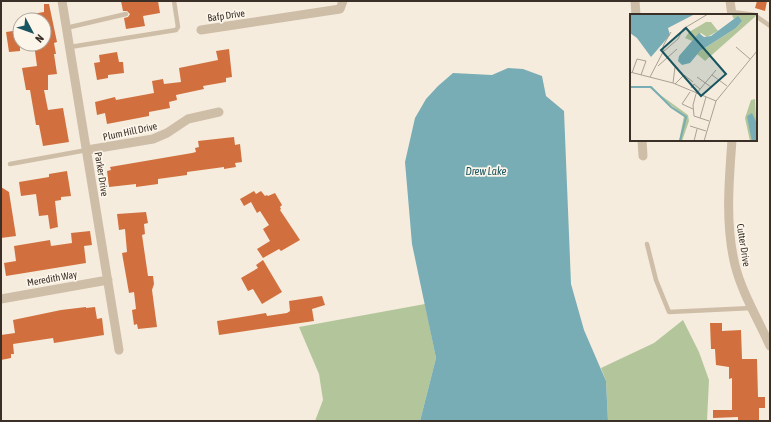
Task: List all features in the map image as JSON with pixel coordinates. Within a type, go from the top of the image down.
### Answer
[{"type":"street","name":"Parker Drive","points":[[62,1],[119,350]]},
{"type":"street","name":"Bafp Drive","points":[[201,30],[340,9],[343,1]]},
{"type":"street","points":[[635,1],[636,14]]},
{"type":"street","points":[[730,1],[732,13]]},
{"type":"street","name":"Plum Hill Drive","points":[[87,150],[153,139],[167,133],[192,118],[219,112]]},
{"type":"street","points":[[642,141],[642,156]]},
{"type":"street","name":"Cutter Drive","points":[[732,141],[729,195],[730,236],[735,266],[752,308],[770,346]]},
{"type":"street","name":"Meredith Way","points":[[1,299],[108,280]]},
{"type":"lane","points":[[70,47],[176,30],[178,27],[174,1]]},
{"type":"lane","points":[[732,13],[744,14]]},
{"type":"lane","points":[[66,28],[126,14]]},
{"type":"lane","points":[[757,16],[770,26]]},
{"type":"lane","points":[[10,164],[87,150]]},
{"type":"lane","points":[[647,244],[656,280],[669,312],[752,308]]},
{"type":"green space","points":[[425,304],[436,358],[420,421],[315,421],[323,400],[319,374],[299,327]]},
{"type":"green space","points":[[683,320],[699,352],[709,380],[707,421],[608,421],[606,381],[601,368],[654,343]]},
{"type":"water","name":"Drew Lake","points":[[508,68],[523,69],[542,76],[546,96],[564,111],[571,284],[584,330],[606,381],[608,421],[420,421],[436,358],[412,244],[405,162],[415,118],[426,99],[453,73],[492,75]]},
{"type":"building","points":[[121,1],[158,1],[160,13],[143,16],[145,26],[126,29],[124,18],[128,17],[130,14],[127,11],[123,11]]},
{"type":"building","points":[[757,1],[767,1],[765,11],[755,8]]},
{"type":"building","points":[[44,4],[49,4],[51,12],[44,12]]},
{"type":"building","points":[[52,18],[57,42],[54,43],[56,54],[54,54],[57,74],[48,75],[48,90],[44,90],[48,110],[63,108],[69,142],[43,146],[39,125],[36,125],[30,90],[26,90],[22,68],[37,66],[35,52],[52,52]]},
{"type":"building","points":[[12,31],[12,52],[9,52],[6,32]]},
{"type":"building","points":[[229,49],[232,77],[226,78],[226,82],[203,86],[204,89],[176,95],[177,100],[169,102],[170,108],[149,112],[149,116],[107,124],[105,113],[97,115],[95,102],[115,97],[116,100],[154,93],[152,81],[163,79],[164,84],[181,82],[179,68],[218,60],[216,51]]},
{"type":"building","points":[[117,52],[119,62],[123,62],[124,73],[108,75],[108,78],[97,80],[94,63],[100,62],[99,55]]},
{"type":"building","points":[[234,137],[235,145],[240,144],[242,162],[235,163],[236,167],[224,169],[224,167],[187,172],[187,175],[158,179],[158,184],[136,187],[136,184],[109,187],[107,171],[111,170],[110,167],[192,153],[196,152],[195,148],[199,147],[198,141]]},
{"type":"building","points":[[67,171],[71,196],[61,197],[61,200],[55,201],[58,227],[50,229],[48,215],[39,216],[36,194],[21,196],[19,182],[49,177],[49,174]]},
{"type":"building","points":[[1,187],[9,192],[16,236],[1,238]]},
{"type":"building","points":[[254,191],[256,194],[261,191],[265,196],[275,193],[282,205],[280,210],[300,240],[281,251],[279,249],[263,258],[257,249],[270,241],[263,229],[269,225],[260,211],[257,213],[251,202],[244,206],[240,199]]},
{"type":"building","points":[[146,212],[148,223],[144,224],[145,234],[142,235],[148,276],[153,276],[154,284],[152,290],[157,327],[138,329],[137,324],[134,325],[132,310],[136,309],[134,292],[129,293],[122,253],[127,252],[125,229],[119,230],[117,214]]},
{"type":"building","points":[[90,231],[92,245],[84,246],[86,263],[6,276],[4,263],[16,261],[14,246],[50,240],[51,246],[72,243],[71,233]]},
{"type":"building","points":[[263,260],[282,292],[262,304],[253,289],[248,291],[241,278],[258,268],[256,265]]},
{"type":"building","points":[[322,296],[325,305],[312,309],[314,321],[219,335],[217,321],[266,313],[267,316],[287,313],[290,311],[289,301]]},
{"type":"building","points":[[95,307],[97,319],[102,318],[104,335],[54,343],[53,338],[13,344],[14,354],[11,354],[11,358],[1,360],[1,335],[15,333],[13,320],[61,310]]},
{"type":"building","points":[[710,323],[722,323],[722,331],[741,330],[742,359],[757,359],[758,397],[765,397],[765,408],[759,408],[759,421],[738,421],[738,417],[713,418],[713,410],[732,410],[732,378],[729,379],[729,367],[716,365],[715,349],[711,349]]}]
